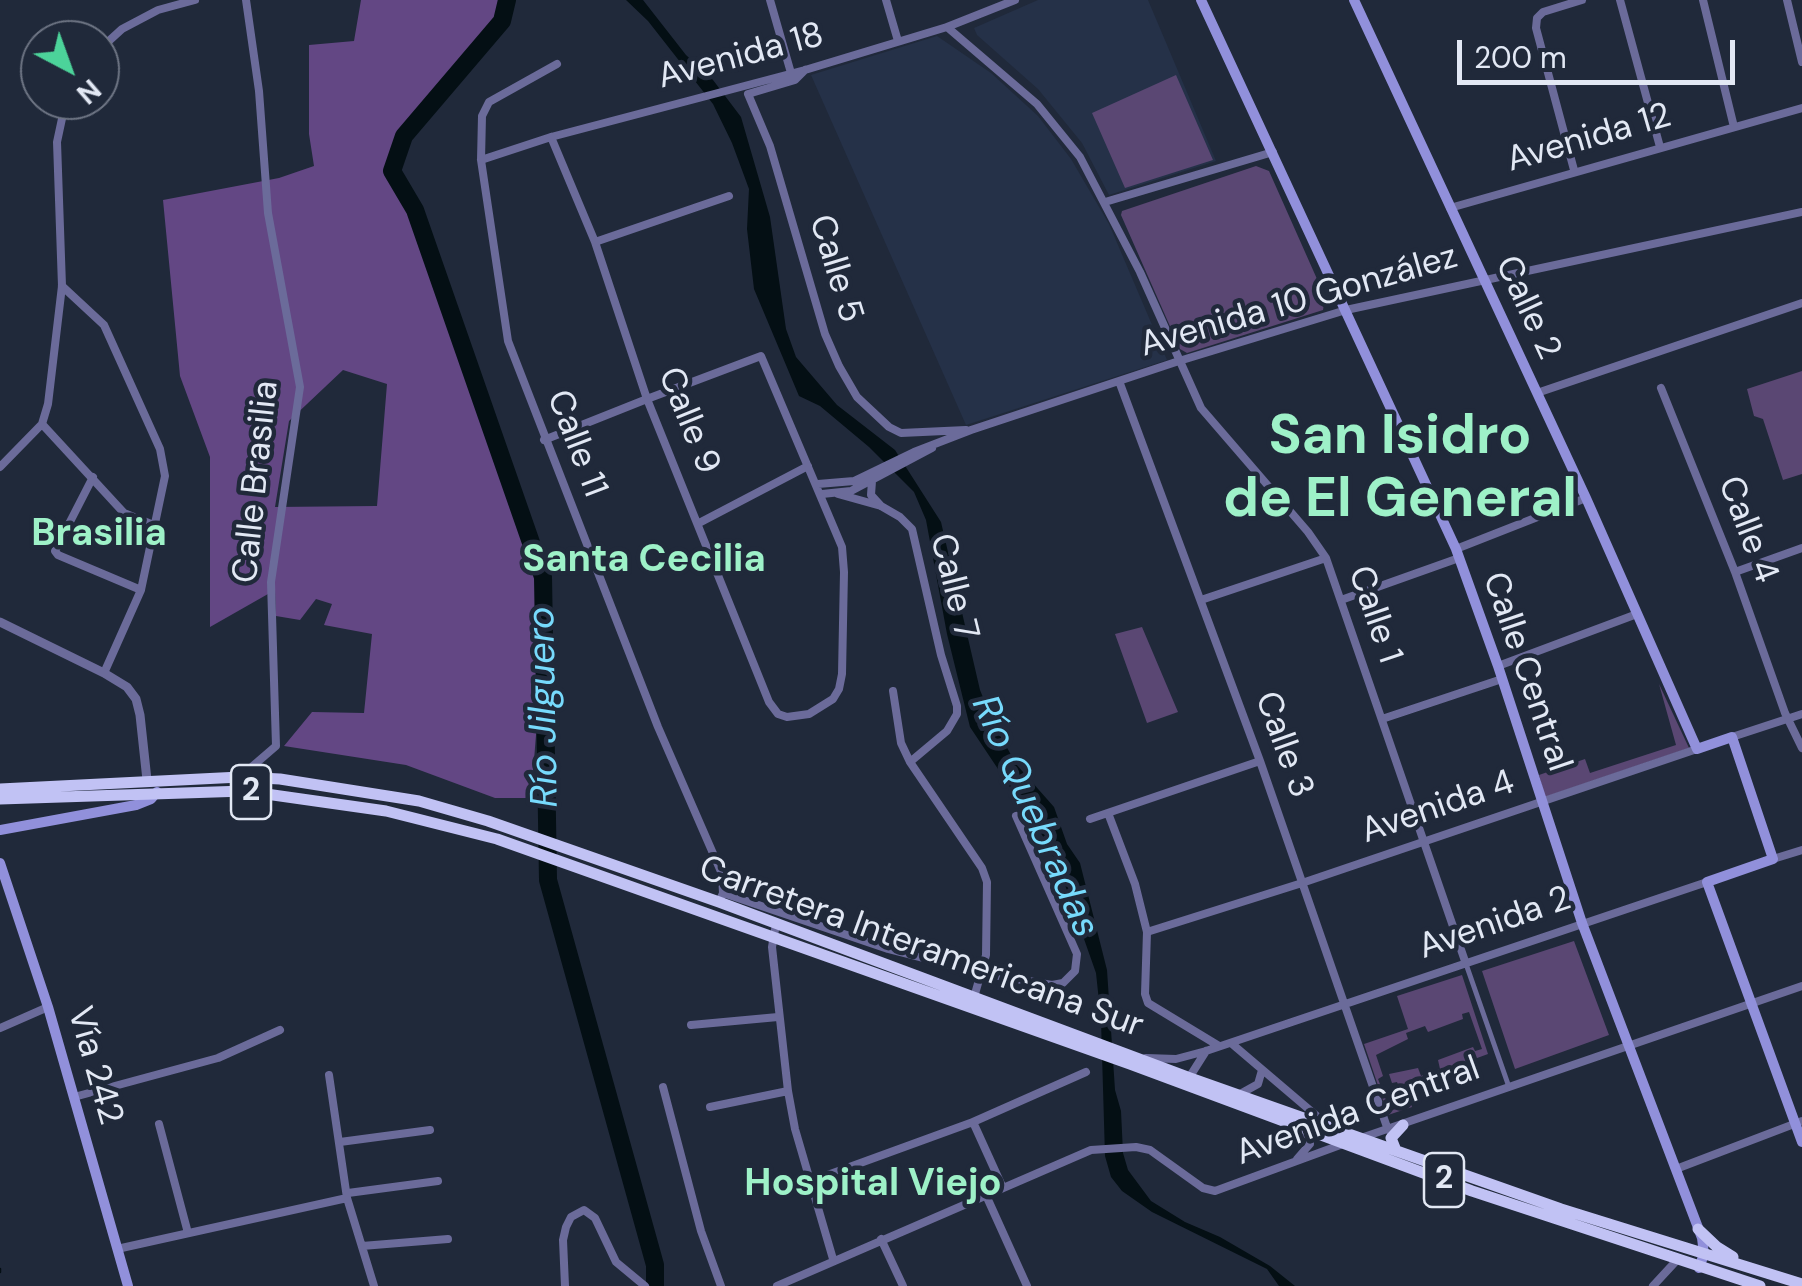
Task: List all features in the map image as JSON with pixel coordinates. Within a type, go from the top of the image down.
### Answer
[{"type":"highway","name":"Carretera Interamericana Sur","points":[[0,789],[240,777],[271,778],[419,801],[721,898],[774,931]]},
{"type":"highway","points":[[104,794],[147,780],[168,792],[271,778]]},
{"type":"highway","name":"Carretera Interamericana Sur","points":[[0,799],[245,792],[386,811],[497,839],[713,916],[774,931],[972,1003],[1087,1050],[1135,1061],[1342,1144],[1760,1286]]},
{"type":"highway","points":[[713,916],[721,898]]},
{"type":"highway","name":"Carretera Interamericana Sur","points":[[972,1003],[1084,1036],[1125,1051],[1135,1061]]},
{"type":"highway","name":"Carretera Interamericana Sur","points":[[1188,1081],[1240,1094],[1561,1209],[1802,1284]]},
{"type":"highway","points":[[1395,1148],[1391,1138],[1403,1125]]},
{"type":"highway","points":[[1698,1229],[1717,1247],[1750,1267]]},
{"type":"main road","name":"Calle Central","points":[[1201,0],[1457,554],[1582,923],[1676,1169],[1704,1254]]},
{"type":"main road","name":"Calle 2","points":[[1354,0],[1586,498],[1697,749]]},
{"type":"main road","name":"Avenida 4","points":[[1697,749],[1732,737]]},
{"type":"main road","points":[[1732,737],[1773,859]]},
{"type":"main road","points":[[0,830],[136,806],[168,792]]},
{"type":"main road","name":"Avenida 2","points":[[1707,882],[1773,859]]},
{"type":"main road","name":"Vía 242","points":[[0,862],[48,1007],[128,1286]]},
{"type":"main road","points":[[1707,882],[1799,1122],[1802,1142]]},
{"type":"main road","points":[[1699,1268],[1704,1254]]},
{"type":"street","points":[[120,31],[158,10],[195,0]]},
{"type":"street","name":"Calle Brasilia","points":[[240,777],[276,746],[271,582],[300,387],[268,213],[259,91],[246,0]]},
{"type":"street","points":[[770,0],[791,74]]},
{"type":"street","points":[[886,0],[898,41]]},
{"type":"street","name":"Avenida 18","points":[[480,160],[551,136],[805,70],[947,27],[1014,0]]},
{"type":"street","points":[[1574,170],[1536,28],[1537,18],[1543,12],[1582,0]]},
{"type":"street","points":[[1620,0],[1660,147]]},
{"type":"street","points":[[1702,0],[1734,127]]},
{"type":"street","points":[[1786,0],[1802,62]]},
{"type":"street","name":"Calle 1","points":[[947,27],[1047,114],[1080,157],[1201,408],[1326,558],[1509,1087]]},
{"type":"street","name":"Calle 11","points":[[558,64],[489,102],[482,116],[480,160],[508,341],[658,727],[722,874],[721,898]]},
{"type":"street","name":"Calle 5","points":[[805,70],[795,80],[748,94],[770,146],[838,366],[857,397],[901,433],[970,430]]},
{"type":"street","name":"Avenida 12","points":[[1450,208],[1802,108]]},
{"type":"street","points":[[0,467],[42,424],[48,404],[62,286],[57,142],[62,120]]},
{"type":"street","name":"Calle 9","points":[[551,136],[595,242],[647,399],[769,702],[778,714],[786,717],[808,714],[833,699],[840,689],[842,547],[822,494]]},
{"type":"street","points":[[1105,202],[1274,151]]},
{"type":"street","points":[[595,242],[729,196]]},
{"type":"street","name":"Avenida 10 González","points":[[822,494],[852,492],[915,454],[970,430],[1179,360],[1346,310],[1802,212]]},
{"type":"street","points":[[62,286],[104,325],[160,449],[165,476],[141,590],[104,673]]},
{"type":"street","points":[[1537,393],[1802,303]]},
{"type":"street","points":[[544,440],[762,356],[822,494]]},
{"type":"street","name":"Calle 3","points":[[1120,381],[1260,761],[1388,1130]]},
{"type":"street","name":"Calle 4","points":[[1661,388],[1802,748]]},
{"type":"street","points":[[42,424],[124,513],[156,526]]},
{"type":"street","points":[[699,523],[808,466]]},
{"type":"street","name":"Avenida 10 González","points":[[818,484],[875,476]]},
{"type":"street","name":"Calle 7","points":[[875,476],[871,494],[880,506]]},
{"type":"street","points":[[93,477],[55,551],[141,590]]},
{"type":"street","name":"Calle 7","points":[[838,494],[880,506],[912,529],[957,714],[947,731],[910,762]]},
{"type":"street","points":[[1341,600],[1586,498]]},
{"type":"street","points":[[1735,572],[1802,548]]},
{"type":"street","points":[[1201,600],[1326,558]]},
{"type":"street","points":[[1498,666],[1637,614]]},
{"type":"street","points":[[0,622],[127,687],[136,700],[147,780]]},
{"type":"street","points":[[1382,719],[1502,679]]},
{"type":"street","points":[[893,691],[901,743],[910,762],[982,868],[987,882],[987,937],[982,973],[972,1003]]},
{"type":"street","name":"Avenida 4","points":[[1732,737],[1802,714]]},
{"type":"street","name":"Avenida 4","points":[[1147,932],[1697,749]]},
{"type":"street","points":[[1090,819],[1260,761]]},
{"type":"street","points":[[1108,812],[1135,884],[1147,932],[1148,1004],[1220,1046]]},
{"type":"street","points":[[721,898],[888,949],[982,973],[1052,985],[1070,978],[1078,964],[1077,954],[1016,816]]},
{"type":"street","name":"Avenida 2","points":[[1773,859],[1802,850]]},
{"type":"street","name":"Avenida 2","points":[[1135,1061],[1176,1060],[1206,1051],[1707,882]]},
{"type":"street","points":[[774,931],[778,1017],[788,1091],[795,1129],[833,1259]]},
{"type":"street","name":"Avenida Central","points":[[777,1286],[1090,1150],[1136,1147],[1156,1153],[1210,1190],[1236,1185],[1342,1144],[1802,986]]},
{"type":"street","points":[[0,1028],[48,1007]]},
{"type":"street","points":[[691,1025],[778,1017]]},
{"type":"street","points":[[74,1097],[218,1058],[280,1030]]},
{"type":"street","points":[[1231,1042],[1328,1126]]},
{"type":"street","points":[[1188,1081],[1206,1051]]},
{"type":"street","points":[[1240,1094],[1258,1084],[1262,1070]]},
{"type":"street","points":[[811,1182],[973,1122],[1086,1072]]},
{"type":"street","points":[[329,1075],[347,1196],[374,1286]]},
{"type":"street","points":[[663,1087],[721,1286]]},
{"type":"street","points":[[710,1107],[788,1091]]},
{"type":"street","points":[[973,1122],[1002,1186]]},
{"type":"street","points":[[1676,1169],[1799,1122]]},
{"type":"street","points":[[158,1124],[188,1232]]},
{"type":"street","points":[[1294,1162],[1310,1144],[1310,1138],[1296,1126]]},
{"type":"street","points":[[340,1142],[430,1130]]},
{"type":"street","points":[[117,1249],[347,1196],[438,1181]]},
{"type":"street","points":[[986,1193],[1027,1286]]},
{"type":"street","points":[[564,1286],[566,1228],[571,1218],[584,1210],[595,1218],[616,1262],[641,1284]]},
{"type":"street","points":[[881,1238],[903,1286]]},
{"type":"street","points":[[362,1246],[448,1240]]},
{"type":"street","points":[[1653,1286],[1677,1260]]},
{"type":"shaded area","points":[[361,0],[507,0],[504,11],[406,133],[392,170],[415,210],[543,577],[544,634],[531,798],[495,798],[406,765],[284,746],[312,712],[364,713],[372,634],[324,625],[332,604],[316,599],[300,620],[276,616],[275,590],[210,627],[210,457],[180,376],[163,200],[279,178],[314,166],[309,134],[309,45],[354,41]],"holes":[[[343,370],[387,384],[377,506],[275,507],[289,421]]]},
{"type":"shaded area","points":[[1038,0],[1148,0],[1216,161],[1109,195],[1082,143],[1038,89],[974,28]]},
{"type":"shaded area","points":[[937,36],[991,73],[1038,116],[1071,159],[1109,224],[1167,360],[966,425],[811,75]]},
{"type":"shaded area","points":[[1176,75],[1213,160],[1125,188],[1092,113]]},
{"type":"shaded area","points":[[1256,166],[1269,171],[1325,297],[1323,310],[1187,353],[1180,349],[1122,211]]},
{"type":"shaded area","points":[[1802,371],[1802,474],[1783,480],[1763,419],[1754,416],[1747,389]]},
{"type":"shaded area","points":[[1142,627],[1178,712],[1147,723],[1115,634]]},
{"type":"shaded area","points":[[1659,684],[1689,748],[1545,797],[1539,775],[1585,759],[1590,773],[1676,745]]},
{"type":"shaded area","points":[[1574,941],[1609,1035],[1515,1069],[1482,971]]},
{"type":"shaded area","points":[[1462,975],[1488,1054],[1404,1085],[1412,1107],[1388,1115],[1364,1044],[1408,1029],[1397,996]],"holes":[[[1469,1012],[1482,1049],[1475,1051],[1473,1047],[1438,1060],[1440,1069],[1421,1076],[1418,1068],[1389,1074],[1392,1083],[1397,1082],[1406,1105],[1390,1111],[1378,1079],[1383,1076],[1376,1055],[1408,1039],[1406,1033],[1425,1026],[1428,1032],[1463,1019],[1462,1014]]]},
{"type":"water","name":"Río Quebradas","points":[[626,0],[643,0],[741,117],[770,217],[786,329],[796,357],[837,405],[895,450],[941,522],[980,690],[993,722],[1016,764],[1054,807],[1067,844],[1080,863],[1107,970],[1115,1090],[1128,1170],[1151,1201],[1270,1266],[1295,1286],[1279,1286],[1267,1269],[1152,1212],[1122,1191],[1111,1177],[1105,1156],[1096,973],[1059,868],[1044,838],[970,727],[947,634],[926,520],[914,492],[869,447],[820,406],[799,396],[754,289],[747,229],[749,189],[732,143],[713,104],[648,21]]},
{"type":"waterway","name":"Río Jilguero","points":[[507,0],[502,21],[404,136],[392,171],[415,210],[543,577],[548,880],[655,1265],[655,1286]]},
{"type":"district","name":"San Isidro de El General","points":[[1400,470]]},
{"type":"district","name":"Brasilia","points":[[99,535]]},
{"type":"district","name":"Santa Cecilia","points":[[644,561]]},
{"type":"district","name":"Hospital Viejo","points":[[873,1185]]}]
